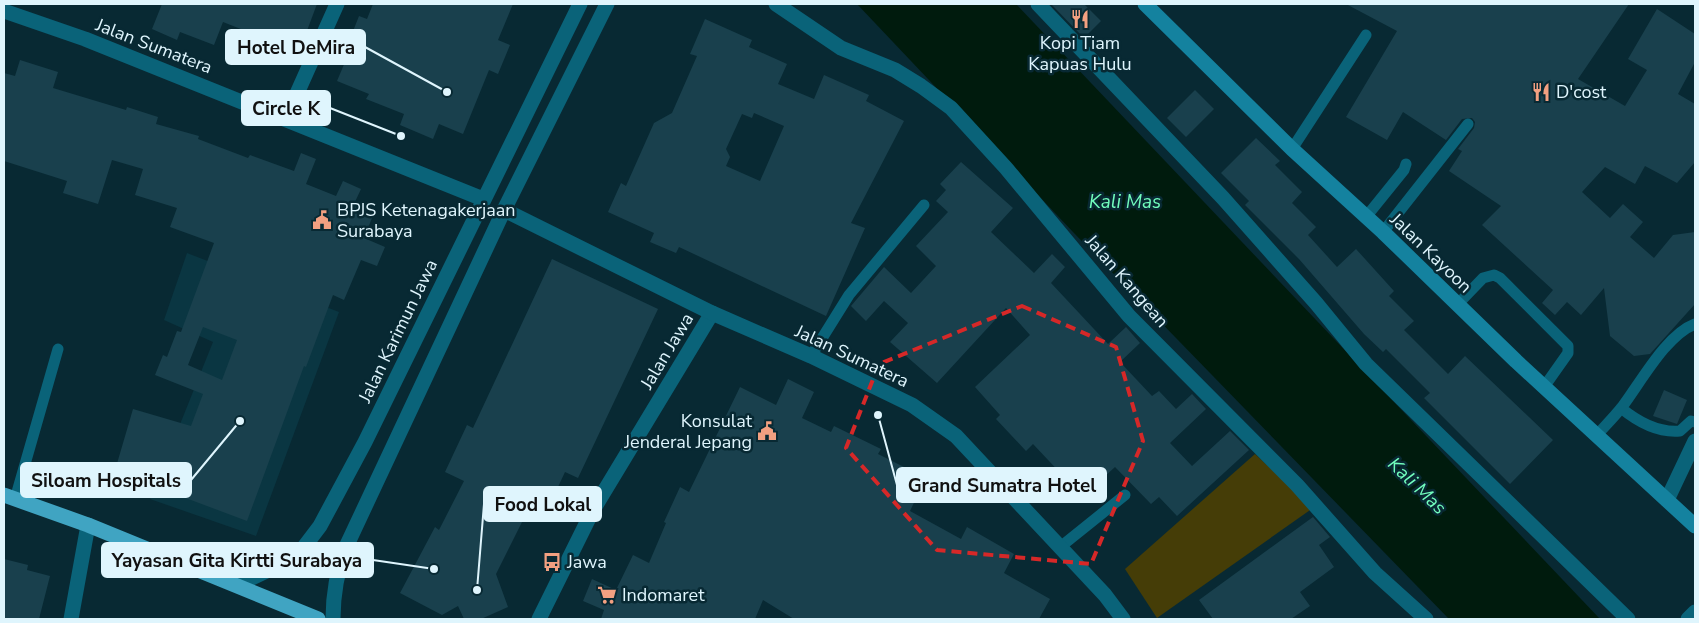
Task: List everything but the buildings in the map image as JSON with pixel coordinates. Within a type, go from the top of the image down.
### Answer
[{"type":"highway","points":[[9,497],[88,525],[318,619]]},
{"type":"main road","name":"Jalan Kayoon","points":[[1145,4],[1292,149],[1383,232],[1457,305],[1596,436],[1695,526]]},
{"type":"street","points":[[286,118],[337,4]]},
{"type":"street","name":"Jalan Karimun Jawa","points":[[237,585],[275,568],[301,551],[320,526],[365,442],[580,4]]},
{"type":"street","points":[[333,619],[333,597],[338,570],[346,547],[504,210],[606,4]]},
{"type":"street","name":"Jalan Kangean","points":[[776,4],[841,48],[896,70],[922,86],[951,108],[1006,168],[1129,316],[1297,485],[1375,573],[1426,619]]},
{"type":"street","points":[[1038,4],[1223,198],[1316,302],[1366,364],[1628,619]]},
{"type":"street","name":"Jalan Sumatera","points":[[4,11],[85,39],[286,118],[483,199]]},
{"type":"street","name":"Jalan Sumatera","points":[[504,210],[712,313],[811,356],[912,404],[956,436],[1105,595],[1123,619]]},
{"type":"street","name":"Jalan Jawa","points":[[539,619],[593,510],[712,313]]},
{"type":"street","points":[[1667,500],[1695,441]]},
{"type":"street","points":[[365,442],[390,453]]},
{"type":"street","points":[[71,619],[88,525]]},
{"type":"street","points":[[1688,619],[1695,612]]},
{"type":"lane","points":[[1292,149],[1366,35]]},
{"type":"lane","points":[[1383,232],[1468,124]]},
{"type":"lane","points":[[1366,218],[1404,170],[1406,164]]},
{"type":"lane","points":[[811,356],[849,295],[924,205]]},
{"type":"lane","points":[[1457,305],[1483,278],[1494,275],[1500,278],[1568,346],[1568,353],[1544,387]]},
{"type":"lane","points":[[1596,436],[1621,408],[1665,349],[1683,331],[1695,324]]},
{"type":"lane","points":[[9,497],[58,349]]},
{"type":"lane","points":[[1621,408],[1638,422],[1668,431],[1680,431],[1691,422],[1695,422]]},
{"type":"lane","points":[[1059,548],[1125,495]]},
{"type":"highlighted area","points":[[1022,306],[1116,347],[1143,441],[1091,564],[937,550],[846,448],[879,364]]},
{"type":"shaded area","points":[[187,253],[339,312],[256,536],[150,499],[213,342],[164,320]]},
{"type":"shaded area","points":[[1255,454],[1313,508],[1157,618],[1125,569]]},
{"type":"water","name":"Kali Mas","points":[[857,4],[1016,4],[1600,619],[1449,619],[1073,232]]},
{"type":"place","name":"Kopi Tiam Kapuas Hulu","points":[[1080,19]]},
{"type":"place","name":"Hotel DeMira","points":[[447,92]]},
{"type":"place","name":"D'cost","points":[[1541,92]]},
{"type":"place","name":"Circle K","points":[[401,136]]},
{"type":"place","name":"BPJS Ketenagakerjaan Surabaya","points":[[322,220]]},
{"type":"place","name":"Grand Sumatra Hotel","points":[[878,415]]},
{"type":"place","name":"Siloam Hospitals","points":[[240,421]]},
{"type":"place","name":"Konsulat Jenderal Jepang","points":[[767,431]]},
{"type":"place","name":"Jawa","points":[[552,562]]},
{"type":"place","name":"Yayasan Gita Kirtti Surabaya","points":[[434,569]]},
{"type":"place","name":"Food Lokal","points":[[477,590]]},
{"type":"place","name":"Indomaret","points":[[607,595]]}]
